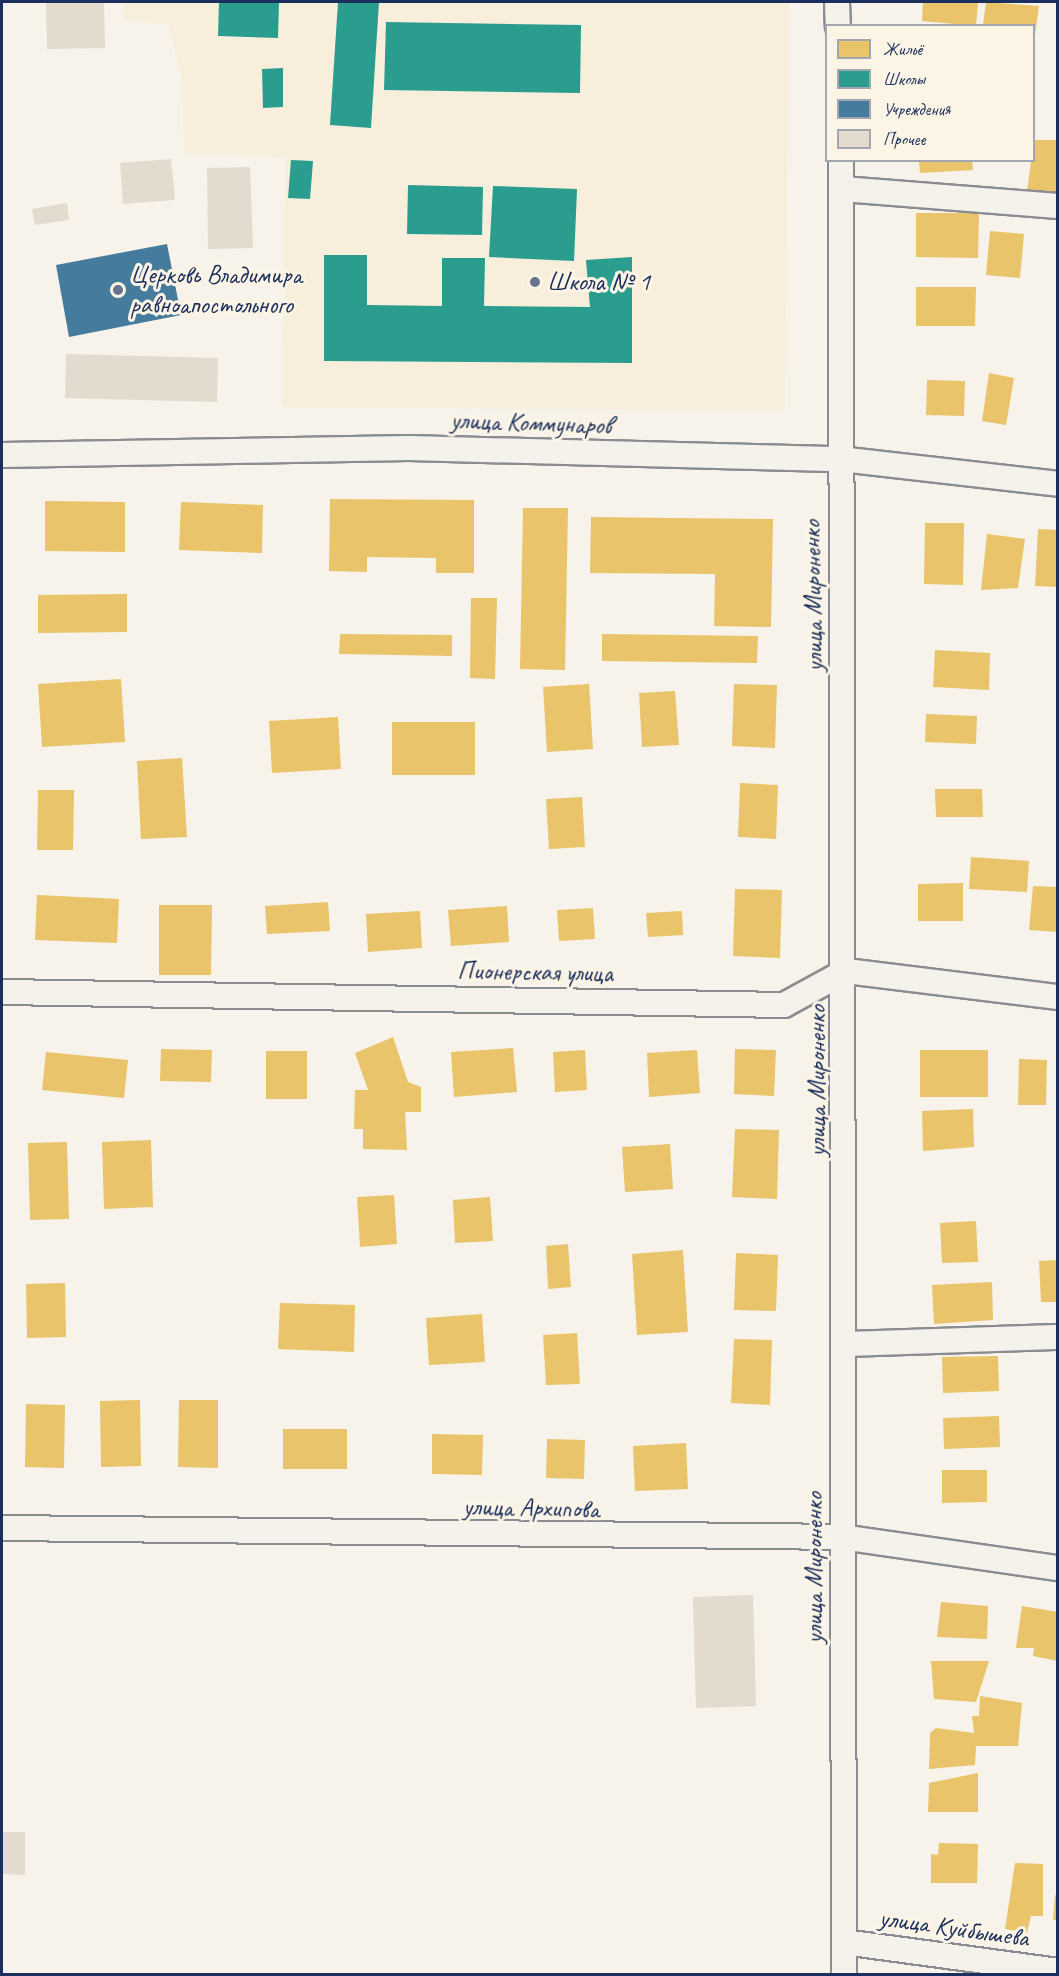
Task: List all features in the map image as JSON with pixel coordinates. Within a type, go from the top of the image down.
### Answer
[{"type":"street","points":[[837,2],[838,24]]},
{"type":"street","name":"улица Мироненко","points":[[841,162],[840,459],[846,971],[842,1537],[844,1974]]},
{"type":"street","points":[[842,189],[1058,206]]},
{"type":"street","name":"улица Коммунаров","points":[[2,455],[409,448],[840,459],[1058,484]]},
{"type":"street","points":[[846,971],[1058,997]]},
{"type":"street","name":"Пионерская улица","points":[[2,992],[784,1005],[846,971]]},
{"type":"street","points":[[844,1344],[1058,1336]]},
{"type":"street","name":"улица Архипова","points":[[2,1527],[842,1537],[1058,1568]]},
{"type":"street","name":"улица Куйбышева","points":[[844,1942],[1058,1971]]},
{"type":"shaded area","name":"Школа № 1","points":[[124,2],[789,2],[785,411],[283,407],[285,157],[184,153],[182,81],[168,24],[124,21]]},
{"type":"building: Жильё","points":[[923,2],[978,2],[976,24],[922,21]]},
{"type":"building: Жильё","points":[[986,2],[1039,6],[1035,35],[1035,24],[983,24]]},
{"type":"building: Жильё","points":[[1035,140],[1058,140],[1058,192],[1027,191],[1031,162],[1035,162]]},
{"type":"building: Жильё","points":[[919,162],[972,162],[973,170],[920,173]]},
{"type":"building: Жильё","points":[[916,213],[979,213],[978,258],[916,257]]},
{"type":"building: Жильё","points":[[990,231],[1024,234],[1020,278],[986,275]]},
{"type":"building: Жильё","points":[[916,287],[976,287],[975,326],[916,326]]},
{"type":"building: Жильё","points":[[989,373],[1014,378],[1006,425],[982,421]]},
{"type":"building: Жильё","points":[[927,380],[965,381],[964,416],[926,415]]},
{"type":"building: Жильё","points":[[330,499],[474,500],[474,573],[436,573],[436,558],[367,557],[367,572],[329,571]]},
{"type":"building: Жильё","points":[[45,501],[125,502],[125,552],[45,551]]},
{"type":"building: Жильё","points":[[181,502],[263,505],[262,553],[179,550]]},
{"type":"building: Жильё","points":[[523,508],[568,508],[565,670],[520,669]]},
{"type":"building: Жильё","points":[[591,517],[773,519],[771,627],[714,626],[715,574],[590,573]]},
{"type":"building: Жильё","points":[[925,523],[964,523],[963,585],[924,584]]},
{"type":"building: Жильё","points":[[1038,529],[1058,530],[1058,587],[1035,586]]},
{"type":"building: Жильё","points":[[987,534],[1025,539],[1018,588],[981,590]]},
{"type":"building: Жильё","points":[[127,594],[127,632],[38,633],[38,595]]},
{"type":"building: Жильё","points":[[471,598],[497,598],[495,679],[470,678]]},
{"type":"building: Жильё","points":[[340,634],[452,635],[452,656],[339,654]]},
{"type":"building: Жильё","points":[[602,634],[758,636],[757,663],[602,661]]},
{"type":"building: Жильё","points":[[935,650],[990,653],[989,690],[933,687]]},
{"type":"building: Жильё","points":[[121,679],[125,742],[42,747],[38,684]]},
{"type":"building: Жильё","points":[[589,684],[593,749],[547,752],[543,687]]},
{"type":"building: Жильё","points":[[734,684],[777,685],[775,748],[732,746]]},
{"type":"building: Жильё","points":[[675,691],[679,745],[642,747],[639,693]]},
{"type":"building: Жильё","points":[[926,714],[977,716],[976,744],[925,742]]},
{"type":"building: Жильё","points":[[338,717],[341,769],[272,773],[269,721]]},
{"type":"building: Жильё","points":[[392,722],[475,722],[475,775],[392,775]]},
{"type":"building: Жильё","points":[[182,758],[187,837],[141,839],[137,761]]},
{"type":"building: Жильё","points":[[740,783],[778,785],[776,839],[738,837]]},
{"type":"building: Жильё","points":[[935,789],[982,789],[983,817],[936,817]]},
{"type":"building: Жильё","points":[[38,790],[74,790],[73,850],[37,850]]},
{"type":"building: Жильё","points":[[582,797],[585,847],[549,849],[546,799]]},
{"type":"building: Жильё","points":[[971,857],[1029,861],[1027,892],[969,889]]},
{"type":"building: Жильё","points":[[963,883],[963,921],[918,921],[918,884]]},
{"type":"building: Жильё","points":[[1033,886],[1058,887],[1058,932],[1029,930]]},
{"type":"building: Жильё","points":[[735,889],[782,890],[780,958],[733,956]]},
{"type":"building: Жильё","points":[[37,895],[119,899],[117,943],[35,940]]},
{"type":"building: Жильё","points":[[328,902],[330,931],[267,934],[265,906]]},
{"type":"building: Жильё","points":[[159,905],[212,905],[211,975],[159,975]]},
{"type":"building: Жильё","points":[[507,906],[509,942],[451,946],[448,910]]},
{"type":"building: Жильё","points":[[593,908],[595,939],[559,941],[557,910]]},
{"type":"building: Жильё","points":[[420,911],[422,948],[368,952],[366,914]]},
{"type":"building: Жильё","points":[[682,911],[683,935],[648,937],[646,913]]},
{"type":"building: Жильё","points":[[393,1037],[408,1082],[421,1087],[421,1112],[405,1112],[407,1150],[363,1149],[363,1129],[354,1129],[355,1090],[368,1090],[355,1053]]},
{"type":"building: Жильё","points":[[513,1048],[517,1092],[454,1097],[451,1052]]},
{"type":"building: Жильё","points":[[161,1049],[212,1050],[211,1082],[160,1081]]},
{"type":"building: Жильё","points":[[735,1049],[776,1050],[774,1096],[734,1094]]},
{"type":"building: Жильё","points":[[585,1050],[587,1090],[555,1092],[553,1052]]},
{"type":"building: Жильё","points":[[697,1050],[700,1093],[649,1097],[647,1053]]},
{"type":"building: Жильё","points":[[920,1050],[988,1050],[988,1097],[920,1097]]},
{"type":"building: Жильё","points":[[266,1051],[307,1051],[307,1099],[266,1099]]},
{"type":"building: Жильё","points":[[46,1052],[128,1060],[124,1098],[42,1090]]},
{"type":"building: Жильё","points":[[1019,1059],[1047,1060],[1046,1105],[1018,1105]]},
{"type":"building: Жильё","points":[[973,1109],[974,1147],[923,1151],[922,1111]]},
{"type":"building: Жильё","points":[[735,1129],[779,1130],[777,1199],[732,1197]]},
{"type":"building: Жильё","points":[[151,1140],[153,1207],[104,1209],[102,1142]]},
{"type":"building: Жильё","points":[[67,1142],[69,1219],[30,1220],[28,1143]]},
{"type":"building: Жильё","points":[[670,1144],[673,1189],[625,1192],[622,1147]]},
{"type":"building: Жильё","points":[[394,1195],[397,1244],[360,1247],[357,1197]]},
{"type":"building: Жильё","points":[[490,1197],[493,1241],[455,1243],[453,1200]]},
{"type":"building: Жильё","points":[[976,1221],[978,1262],[942,1263],[940,1223]]},
{"type":"building: Жильё","points":[[568,1244],[571,1287],[548,1289],[546,1246]]},
{"type":"building: Жильё","points":[[683,1250],[688,1332],[637,1335],[632,1254]]},
{"type":"building: Жильё","points":[[736,1253],[778,1255],[776,1311],[734,1310]]},
{"type":"building: Жильё","points":[[1058,1260],[1058,1302],[1041,1302],[1039,1261]]},
{"type":"building: Жильё","points":[[992,1282],[993,1320],[934,1324],[932,1285]]},
{"type":"building: Жильё","points":[[65,1283],[66,1337],[27,1338],[26,1284]]},
{"type":"building: Жильё","points":[[280,1303],[355,1305],[354,1352],[278,1349]]},
{"type":"building: Жильё","points":[[482,1314],[485,1362],[429,1365],[426,1318]]},
{"type":"building: Жильё","points":[[577,1333],[580,1384],[546,1385],[543,1335]]},
{"type":"building: Жильё","points":[[734,1339],[772,1340],[770,1405],[731,1403]]},
{"type":"building: Жильё","points":[[998,1356],[999,1391],[943,1393],[942,1357]]},
{"type":"building: Жильё","points":[[140,1400],[141,1466],[101,1467],[100,1401]]},
{"type":"building: Жильё","points":[[179,1400],[218,1400],[218,1468],[178,1467]]},
{"type":"building: Жильё","points":[[26,1404],[65,1405],[64,1468],[25,1467]]},
{"type":"building: Жильё","points":[[999,1416],[1000,1447],[944,1449],[943,1418]]},
{"type":"building: Жильё","points":[[283,1429],[347,1429],[347,1469],[283,1469]]},
{"type":"building: Жильё","points":[[432,1434],[483,1435],[482,1475],[432,1474]]},
{"type":"building: Жильё","points":[[547,1439],[585,1440],[584,1479],[546,1478]]},
{"type":"building: Жильё","points":[[686,1443],[688,1489],[635,1491],[633,1446]]},
{"type":"building: Жильё","points":[[942,1470],[987,1470],[987,1502],[942,1503]]},
{"type":"building: Жильё","points":[[941,1602],[988,1606],[987,1639],[937,1637]]},
{"type":"building: Жильё","points":[[1022,1606],[1058,1612],[1058,1661],[1033,1656],[1034,1648],[1016,1648]]},
{"type":"building: Жильё","points":[[931,1661],[989,1661],[976,1702],[934,1699]]},
{"type":"building: Жильё","points":[[980,1696],[1022,1703],[1018,1746],[976,1746],[975,1765],[929,1769],[930,1733],[936,1728],[974,1733],[972,1716],[979,1716]]},
{"type":"building: Жильё","points":[[978,1773],[978,1812],[928,1812],[929,1783]]},
{"type":"building: Жильё","points":[[939,1843],[978,1844],[977,1883],[931,1883],[931,1854],[938,1855]]},
{"type":"building: Жильё","points":[[1015,1863],[1043,1864],[1043,1916],[1031,1916],[1027,1933],[1005,1929]]},
{"type":"building: Жильё","points":[[1055,1895],[1058,1896],[1058,1920],[1053,1920]]},
{"type":"building: Школы","points":[[219,2],[279,2],[278,38],[218,36]]},
{"type":"building: Школы","points":[[338,2],[379,2],[371,128],[330,125]]},
{"type":"building: Школы","points":[[386,22],[581,25],[580,93],[384,90]]},
{"type":"building: Школы","points":[[283,68],[283,107],[263,108],[262,69]]},
{"type":"building: Школы","points":[[291,160],[313,161],[310,199],[288,198]]},
{"type":"building: Школы","points":[[408,185],[483,187],[482,235],[407,234]]},
{"type":"building: Школы","points":[[493,186],[577,189],[574,261],[489,257]]},
{"type":"building: Школы","points":[[324,255],[367,255],[367,305],[442,306],[442,258],[485,258],[484,306],[590,307],[586,260],[632,257],[632,363],[324,361]]},
{"type":"building: Учреждения","name":"Церковь Владимира равноапостольного","points":[[167,244],[181,315],[69,337],[56,265]]},
{"type":"building: Прочее","points":[[46,2],[104,2],[105,48],[47,49]]},
{"type":"building: Прочее","points":[[171,159],[175,200],[123,204],[120,163]]},
{"type":"building: Прочее","points":[[250,167],[253,248],[208,249],[207,168]]},
{"type":"building: Прочее","points":[[67,203],[69,220],[35,225],[32,209]]},
{"type":"building: Прочее","points":[[66,354],[218,358],[217,402],[65,398]]},
{"type":"building: Прочее","points":[[753,1595],[756,1706],[696,1708],[693,1597]]},
{"type":"building: Прочее","points":[[2,1832],[25,1832],[25,1875],[2,1874]]},
{"type":"place","name":"Школа № 1","points":[[535,282]]},
{"type":"place","name":"Церковь Владимира равноапостольного","points":[[118,290]]}]
